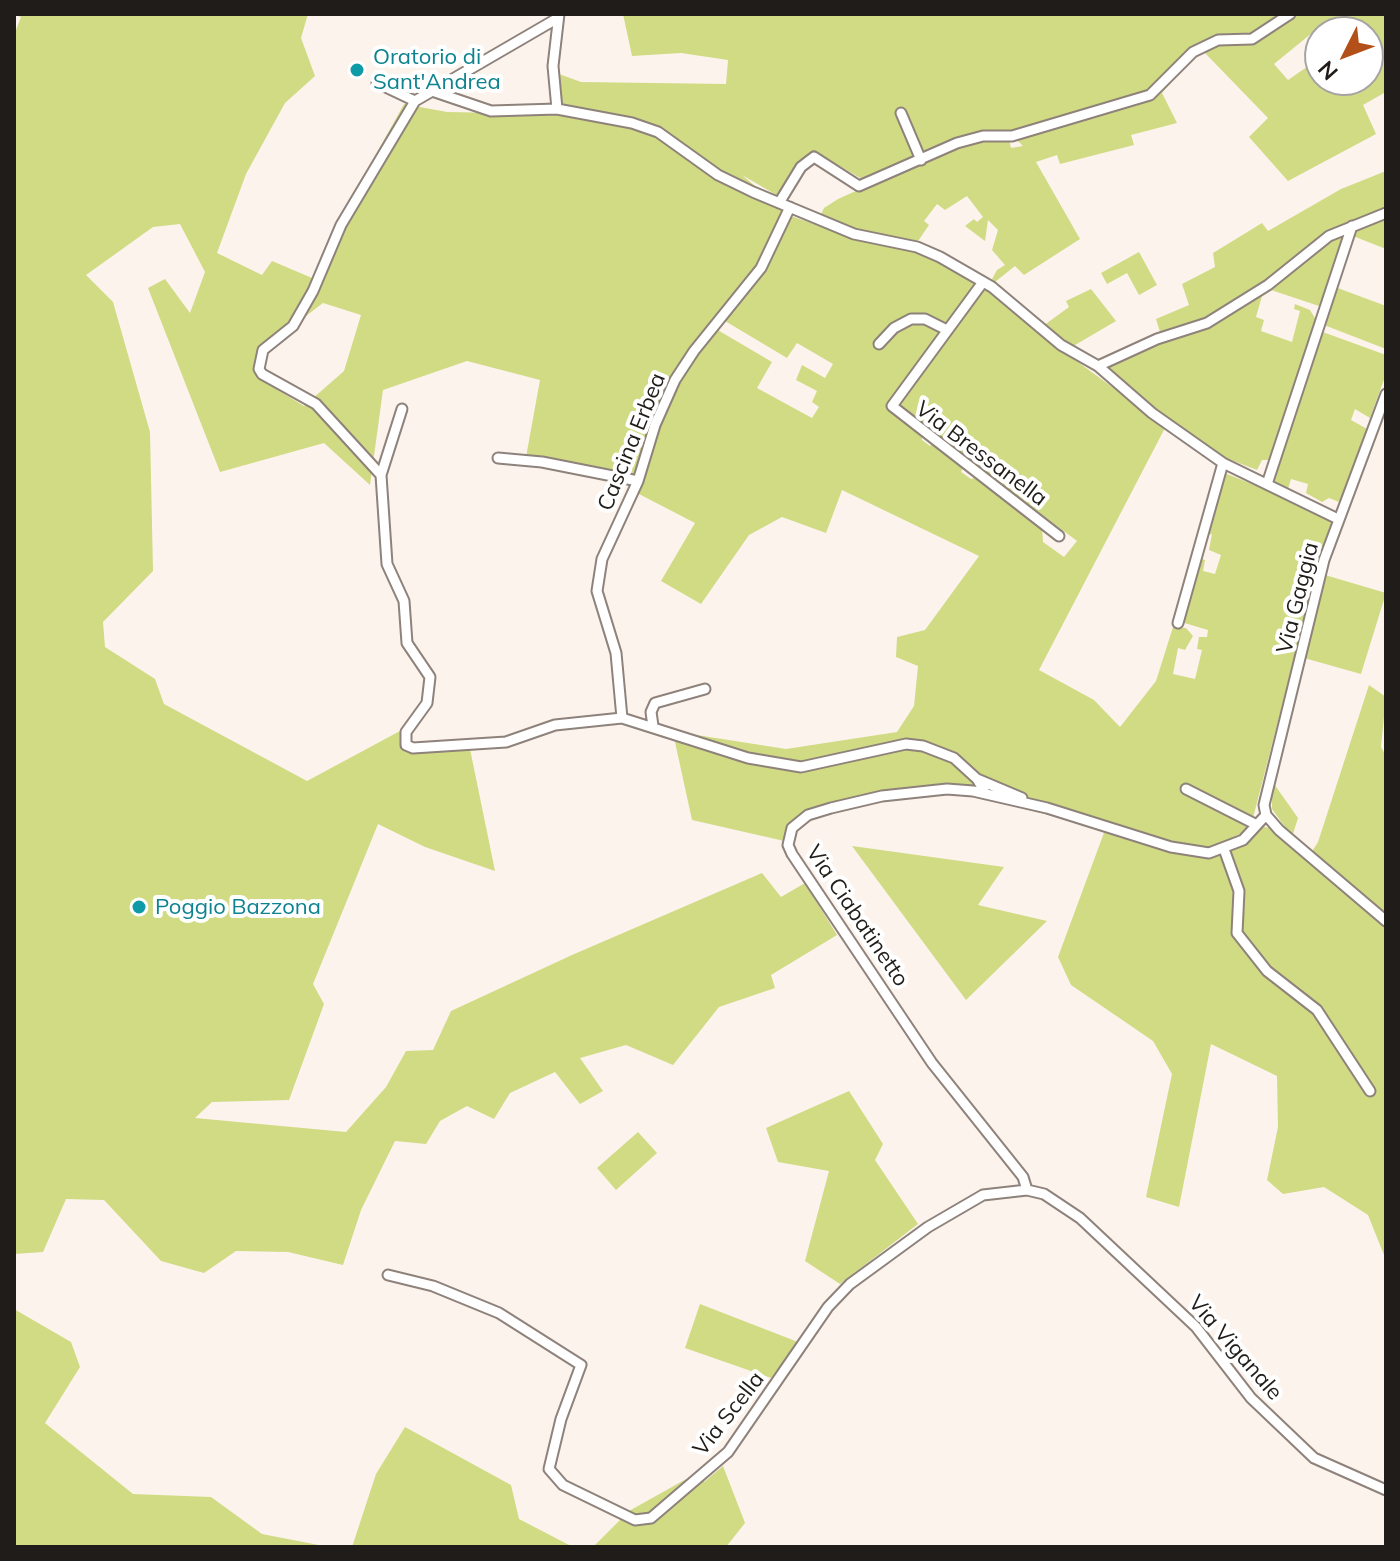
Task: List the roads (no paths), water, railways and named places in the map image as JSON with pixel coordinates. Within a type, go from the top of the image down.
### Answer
[{"type":"street","points":[[779,203],[801,167],[814,157],[859,186],[957,143],[983,136],[1012,136],[1150,95],[1193,52],[1218,40],[1252,39],[1290,14]]},
{"type":"street","points":[[381,475],[316,404],[267,378],[259,369],[263,350],[293,326],[313,291],[341,225],[415,101],[559,16]]},
{"type":"street","points":[[557,109],[553,66],[559,16]]},
{"type":"street","points":[[377,83],[415,101]]},
{"type":"street","points":[[432,91],[491,111],[557,109],[632,123],[658,132],[718,175],[779,203],[854,234],[917,247],[983,282],[1061,345],[1098,366],[1152,413],[1223,463],[1338,519]]},
{"type":"street","points":[[901,113],[921,160]]},
{"type":"street","name":"Cascina Erbea","points":[[622,718],[616,653],[599,601],[597,578],[607,547],[638,481],[655,425],[675,380],[761,268],[790,207]]},
{"type":"street","points":[[1098,366],[1157,339],[1207,323],[1268,285],[1329,236],[1386,213]]},
{"type":"street","points":[[1267,484],[1352,226]]},
{"type":"street","name":"Via Bressanella","points":[[983,282],[892,403],[894,410],[1059,536]]},
{"type":"street","points":[[879,344],[894,328],[911,319],[925,319],[947,330]]},
{"type":"street","name":"Via Gaggia","points":[[1266,815],[1265,788],[1291,701],[1324,560],[1386,394]]},
{"type":"street","points":[[402,409],[381,475],[387,564],[404,601],[407,643],[430,677],[427,703],[406,732],[406,745],[413,748],[506,742],[555,725],[622,718],[748,758],[801,767],[906,744],[923,746],[954,758],[977,779],[986,794]]},
{"type":"street","points":[[498,458],[542,462],[638,481]]},
{"type":"street","points":[[1178,623],[1223,463]]},
{"type":"street","points":[[653,726],[651,712],[655,703],[705,689]]},
{"type":"street","points":[[977,779],[1048,809]]},
{"type":"street","points":[[1186,789],[1255,824]]},
{"type":"street","name":"Via Ciabatinetto","points":[[1027,1190],[1023,1177],[932,1063],[788,845],[789,836],[798,822],[831,808],[919,791],[986,794],[1048,809],[1171,847],[1209,853],[1224,849]]},
{"type":"street","points":[[1370,1091],[1317,1010],[1267,971],[1237,933],[1239,891],[1224,849],[1243,840],[1266,815],[1297,846],[1386,921]]},
{"type":"street","name":"Via Scella","points":[[388,1275],[433,1286],[499,1313],[581,1365],[561,1419],[549,1469],[563,1485],[635,1520],[651,1518],[728,1452],[828,1307],[850,1284],[916,1235],[969,1202],[996,1192],[1027,1190]]},
{"type":"street","name":"Via Viganale","points":[[1027,1190],[1044,1194],[1063,1205],[1100,1235],[1203,1335],[1251,1398],[1314,1458],[1386,1490]]},
{"type":"place","name":"Oratorio di Sant'Andrea","points":[[357,70]]},
{"type":"place","name":"Poggio Bazzona","points":[[139,907]]}]
